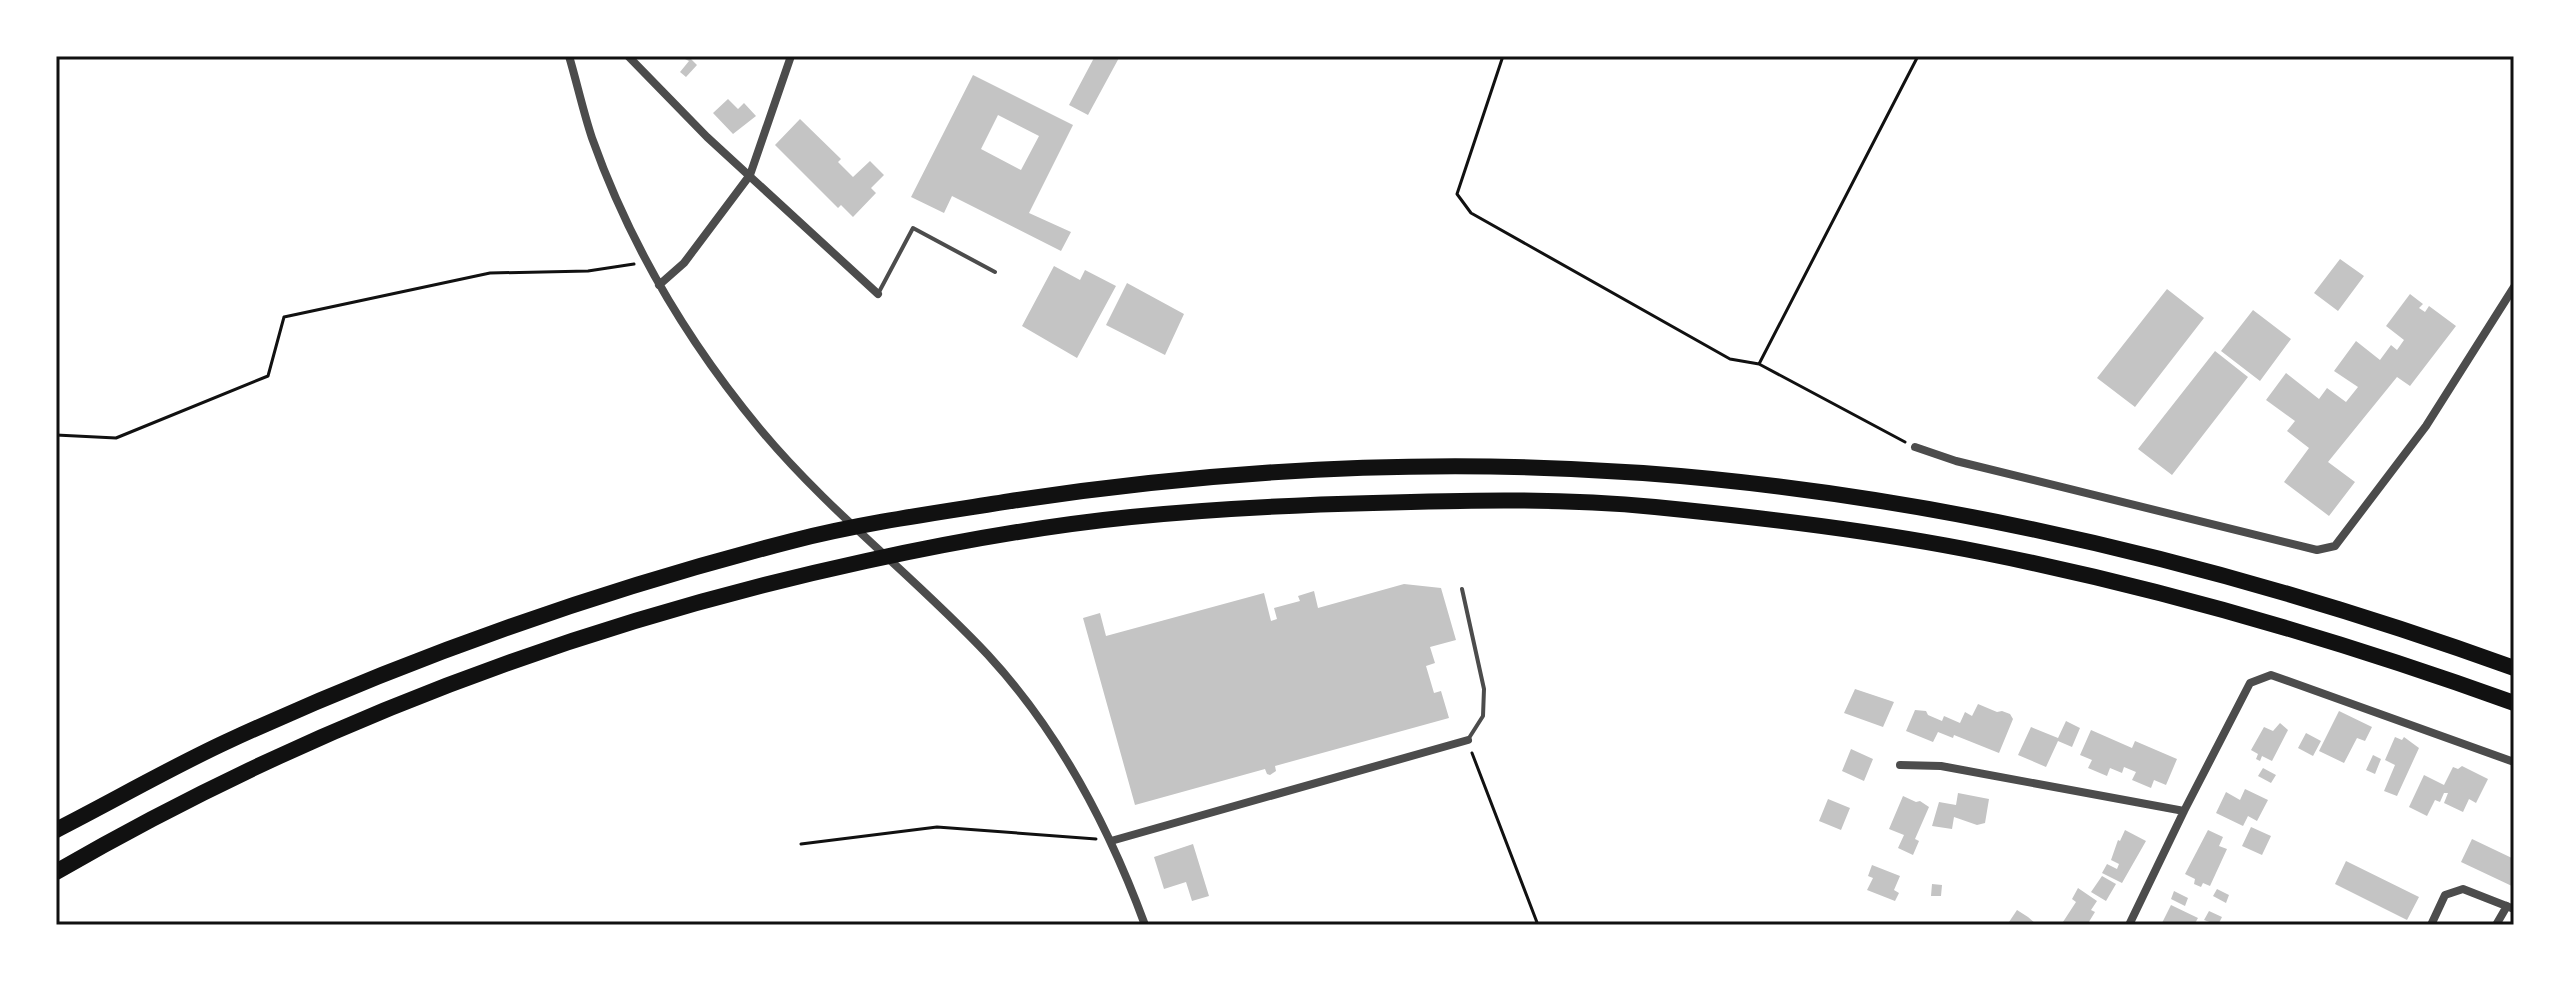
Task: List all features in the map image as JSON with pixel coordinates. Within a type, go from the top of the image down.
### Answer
[{"type":"highway","points":[[56,830],[221,744],[347,689],[487,634],[626,588],[798,540],[947,511],[1126,484],[1281,471],[1477,466],[1645,473],[1820,493],[2090,541],[2197,568],[2370,620],[2514,668]]},
{"type":"highway","points":[[56,872],[133,827],[246,771],[360,720],[498,665],[639,618],[804,575],[955,542],[1127,517],[1279,505],[1480,500],[1649,507],[1820,526],[1966,550],[2184,599],[2362,652],[2514,703]]},
{"type":"street","points":[[569,56],[596,148],[615,198],[659,285],[724,385],[800,474],[957,623],[1026,700],[1088,796],[1111,841],[1145,925]]},
{"type":"street","points":[[628,56],[707,137],[878,294]]},
{"type":"street","points":[[659,285],[684,263],[750,175],[791,56]]},
{"type":"street","points":[[1915,447],[1956,461],[2317,550],[2335,546],[2426,426],[2514,287]]},
{"type":"street","points":[[2502,305],[2514,310]]},
{"type":"street","points":[[2129,925],[2250,683],[2271,675],[2514,762]]},
{"type":"street","points":[[1111,841],[1468,740]]},
{"type":"street","points":[[1900,765],[1941,766],[2184,811]]},
{"type":"street","points":[[2431,925],[2445,895],[2463,889],[2510,908],[2496,925]]},
{"type":"lane","points":[[878,294],[913,228],[995,272]]},
{"type":"lane","points":[[1462,589],[1484,689],[1483,716],[1468,740]]},
{"type":"path","points":[[1503,56],[1457,194],[1471,213],[1730,359],[1759,364],[1915,447]]},
{"type":"path","points":[[1759,364],[1918,56]]},
{"type":"path","points":[[56,435],[116,438],[268,376],[284,317],[490,273],[588,271],[646,262]]},
{"type":"path","points":[[1468,740],[1538,925]]},
{"type":"path","points":[[801,844],[937,827],[1111,841]]},
{"type":"building","points":[[679,56],[694,56],[691,59],[697,65],[686,77],[680,72],[689,61]]},
{"type":"building","points":[[1095,56],[1120,56],[1088,115],[1069,105]]},
{"type":"building","points":[[973,75],[1073,125],[1029,213],[1071,232],[1061,251],[952,196],[944,213],[911,197]],"holes":[[[998,115],[1039,136],[1021,170],[981,149]]]},
{"type":"building","points":[[728,99],[738,109],[744,103],[756,116],[733,134],[713,113]]},
{"type":"building","points":[[800,119],[841,159],[838,162],[853,177],[870,161],[884,175],[871,188],[876,193],[853,217],[841,205],[838,208],[775,145]]},
{"type":"building","points":[[2340,259],[2364,276],[2338,311],[2314,293]]},
{"type":"building","points":[[1054,266],[1080,280],[1085,270],[1116,286],[1077,358],[1022,326]]},
{"type":"building","points":[[1127,283],[1184,314],[1165,355],[1106,325]]},
{"type":"building","points":[[2167,289],[2204,318],[2135,407],[2097,378]]},
{"type":"building","points":[[2410,294],[2423,304],[2419,308],[2425,312],[2429,306],[2456,326],[2410,386],[2397,377],[2328,462],[2355,482],[2329,516],[2284,482],[2309,448],[2287,431],[2295,421],[2266,400],[2286,373],[2319,399],[2327,388],[2346,402],[2358,387],[2334,371],[2356,341],[2380,360],[2391,345],[2397,350],[2404,340],[2386,326]]},
{"type":"building","points":[[2253,310],[2291,339],[2260,381],[2221,351]]},
{"type":"building","points":[[2215,351],[2248,377],[2172,475],[2138,449]]},
{"type":"building","points":[[1404,584],[1441,588],[1456,640],[1430,647],[1435,663],[1426,666],[1434,693],[1441,691],[1449,718],[1275,766],[1276,771],[1270,775],[1265,769],[1135,805],[1083,618],[1100,613],[1106,636],[1264,593],[1271,621],[1277,619],[1274,608],[1300,601],[1298,596],[1314,591],[1318,608]]},
{"type":"building","points":[[1855,689],[1894,702],[1883,727],[1844,713]]},
{"type":"building","points":[[1978,704],[2010,714],[2013,719],[1999,753],[1954,735],[1953,738],[1938,732],[1933,742],[1906,731],[1915,710],[1926,711],[1942,721],[1944,716],[1960,723],[1965,712],[1972,716]]},
{"type":"building","points":[[2339,711],[2372,727],[2365,741],[2357,738],[2344,763],[2319,751]]},
{"type":"building","points":[[2066,721],[2080,728],[2072,747],[2058,741],[2046,767],[2018,755],[2031,727],[2058,738]]},
{"type":"building","points":[[2280,723],[2288,730],[2272,761],[2262,756],[2260,761],[2256,759],[2258,754],[2251,750],[2264,727],[2273,731]]},
{"type":"building","points":[[2091,730],[2132,748],[2135,741],[2177,759],[2166,785],[2154,780],[2151,788],[2132,780],[2136,772],[2124,767],[2122,773],[2110,768],[2107,776],[2088,768],[2092,760],[2080,755]]},
{"type":"building","points":[[2306,733],[2321,741],[2313,756],[2298,748]]},
{"type":"building","points":[[2395,737],[2402,740],[2404,737],[2419,748],[2397,796],[2384,791],[2395,765],[2385,760]]},
{"type":"building","points":[[1851,749],[1873,759],[1864,781],[1842,771]]},
{"type":"building","points":[[2373,755],[2381,759],[2375,774],[2366,770]]},
{"type":"building","points":[[2462,766],[2488,779],[2476,803],[2469,799],[2463,812],[2444,803],[2448,793],[2444,793],[2440,802],[2435,800],[2427,816],[2409,807],[2424,775],[2444,785],[2453,767],[2458,769]]},
{"type":"building","points":[[2263,768],[2276,775],[2271,783],[2258,776]]},
{"type":"building","points":[[2245,789],[2268,800],[2257,821],[2248,816],[2243,826],[2216,813],[2226,792],[2240,800]]},
{"type":"building","points":[[1958,793],[1989,799],[1985,823],[1977,825],[1954,817],[1952,829],[1932,826],[1939,802],[1956,805]]},
{"type":"building","points":[[1903,796],[1929,807],[1915,839],[1919,841],[1913,855],[1898,848],[1904,835],[1889,829]]},
{"type":"building","points":[[1828,799],[1850,808],[1841,830],[1819,821]]},
{"type":"building","points":[[2251,827],[2271,836],[2262,855],[2242,846]]},
{"type":"building","points":[[2125,830],[2146,841],[2122,883],[2102,873],[2107,864],[2117,869],[2119,864],[2111,860]]},
{"type":"building","points":[[2208,830],[2223,837],[2219,846],[2227,849],[2210,886],[2203,883],[2201,887],[2194,884],[2195,879],[2185,874]]},
{"type":"building","points":[[2472,839],[2514,859],[2514,887],[2461,862]]},
{"type":"building","points":[[1193,844],[1209,896],[1192,901],[1186,882],[1164,889],[1154,857]]},
{"type":"building","points":[[2346,861],[2419,897],[2407,920],[2335,884]]},
{"type":"building","points":[[1872,865],[1900,876],[1894,890],[1899,893],[1895,901],[1867,890],[1873,878],[1868,876]]},
{"type":"building","points":[[2102,876],[2116,884],[2106,901],[2091,892]]},
{"type":"building","points":[[1932,884],[1942,885],[1941,896],[1931,896]]},
{"type":"building","points":[[2078,888],[2097,901],[2091,910],[2095,912],[2087,925],[2061,925],[2076,902],[2072,899]]},
{"type":"building","points":[[2217,889],[2229,895],[2226,903],[2213,896]]},
{"type":"building","points":[[2174,891],[2188,898],[2185,906],[2171,899]]},
{"type":"building","points":[[2171,905],[2198,918],[2194,925],[2161,925]]},
{"type":"building","points":[[2017,910],[2028,917],[2037,925],[2007,925]]},
{"type":"building","points":[[2209,911],[2222,917],[2218,925],[2204,920]]}]
